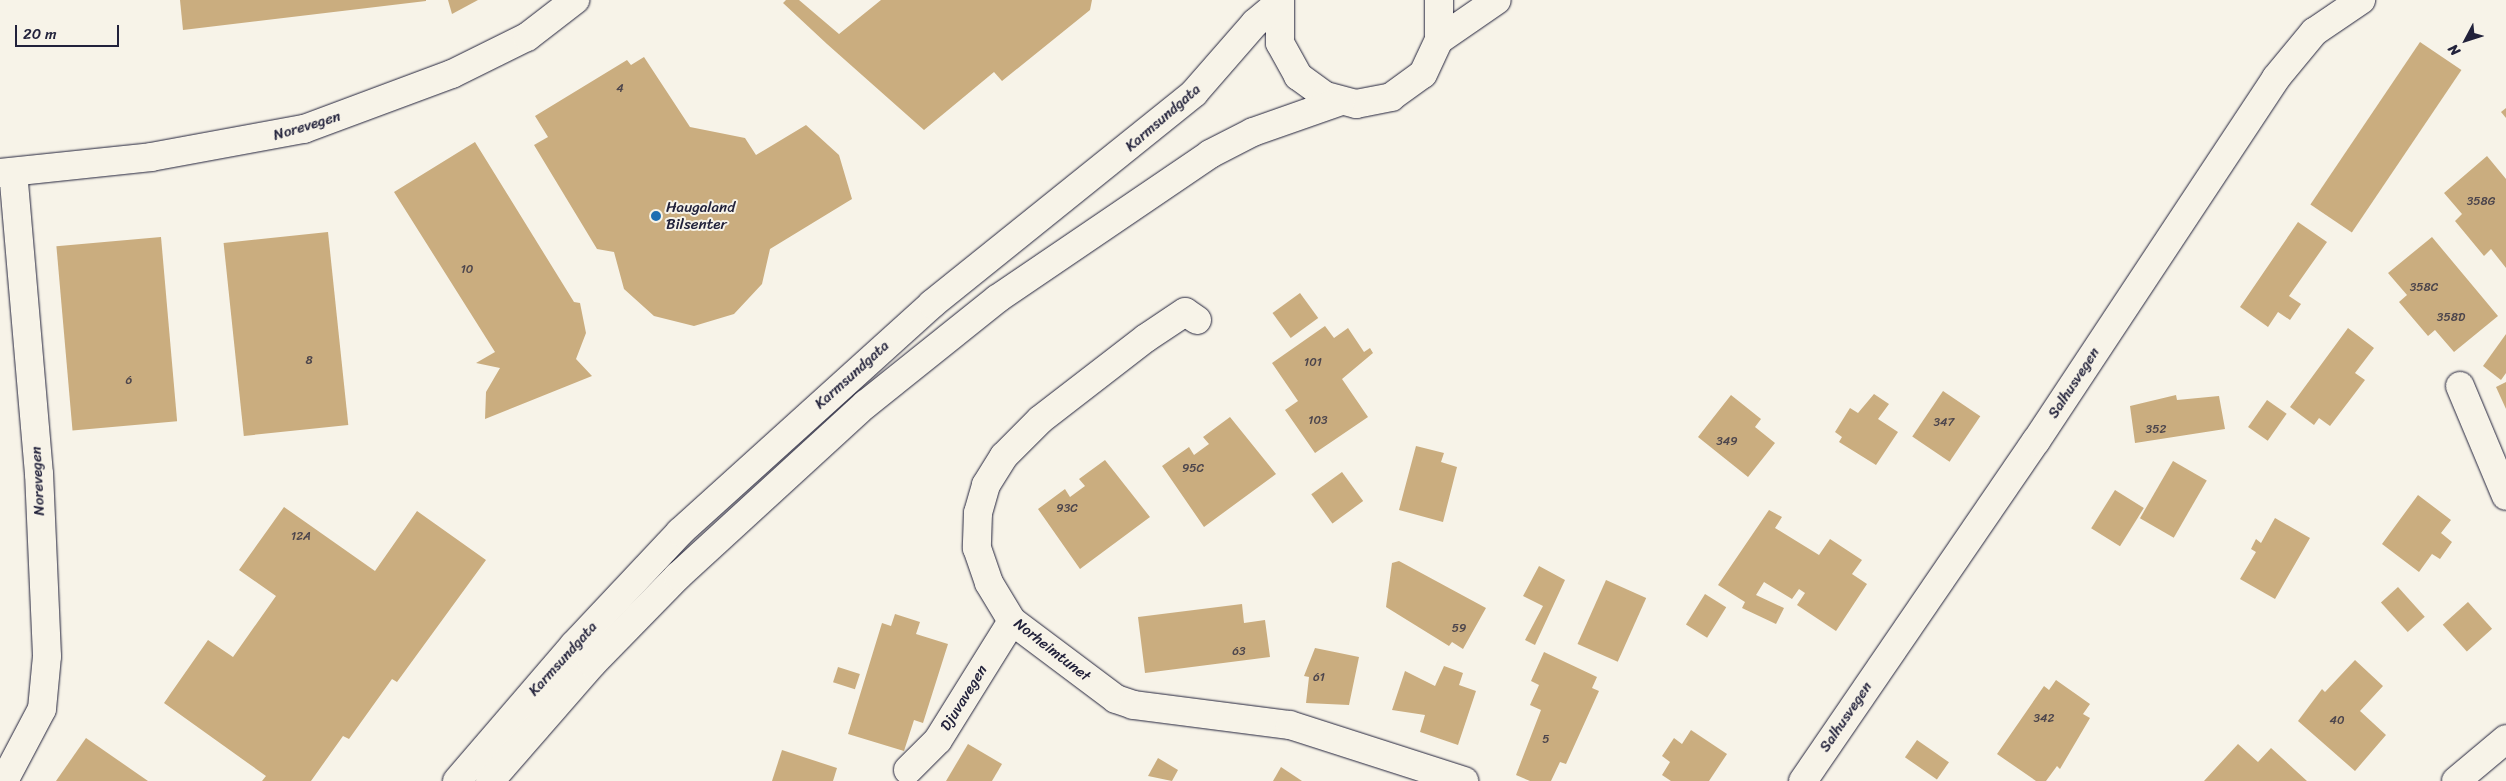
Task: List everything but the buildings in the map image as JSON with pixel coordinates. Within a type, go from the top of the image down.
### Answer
[{"type":"main road","name":"Norevegen","points":[[4,781],[42,710],[47,656],[39,474],[7,173],[194,151],[304,129],[452,74],[527,37],[575,0]]},
{"type":"main road","points":[[1277,2],[1280,43],[1290,64],[1312,88],[1341,101],[1374,102],[1408,87],[1423,74],[1440,40],[1439,0]]},
{"type":"main road","points":[[1440,40],[1497,0]]},
{"type":"main road","name":"Salhusvegen","points":[[1803,781],[2036,441],[2276,78],[2314,32],[2361,0]]},
{"type":"main road","name":"Karmsundgata","points":[[457,781],[574,645],[695,518],[932,304],[1194,93],[1277,2]]},
{"type":"main road","name":"Karmsundgata","points":[[490,781],[592,664],[678,576],[866,404],[984,310],[1210,154],[1254,132],[1341,101]]},
{"type":"main road","name":"Norheimtunet","points":[[1198,320],[1185,312],[1146,338],[1040,420],[1004,456],[986,485],[978,513],[977,548],[989,583],[1012,621],[1102,690],[1133,706],[1290,725],[1407,774],[1464,781]]},
{"type":"main road","points":[[2460,386],[2506,496]]},
{"type":"main road","name":"Djuvavegen","points":[[908,770],[938,740],[1012,621]]},
{"type":"main road","points":[[2456,781],[2506,738]]},
{"type":"place","name":"Haugaland Bilsenter","points":[[656,216]]}]
